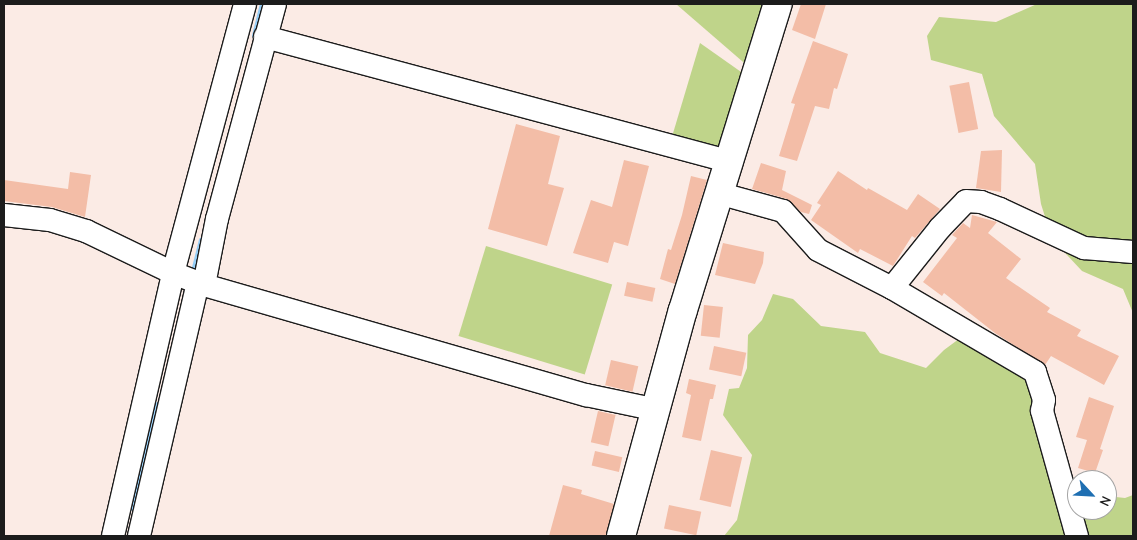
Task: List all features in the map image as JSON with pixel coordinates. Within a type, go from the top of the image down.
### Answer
[{"type":"street","points":[[113,536],[173,273],[245,4]]},
{"type":"street","points":[[138,536],[217,219],[275,4]]},
{"type":"street","points":[[621,536],[683,310],[778,4]]},
{"type":"street","points":[[265,37],[728,161]]},
{"type":"street","points":[[718,193],[783,211],[818,250],[892,288],[1035,372],[1044,400],[1042,411],[1077,536]]},
{"type":"street","points":[[892,288],[940,228],[966,201],[981,202],[1000,209],[1084,248],[1133,252]]},
{"type":"street","points":[[4,215],[50,220],[86,231],[173,273],[201,284],[586,395],[657,410]]},
{"type":"green space","points":[[676,4],[772,4],[750,68]]},
{"type":"green space","points":[[1037,4],[1133,4],[1133,313],[1123,289],[1082,271],[1052,239],[1041,204],[1035,164],[994,116],[982,74],[931,60],[927,36],[939,17],[996,22]]},
{"type":"green space","points":[[700,43],[744,74],[721,154],[671,140]]},
{"type":"green space","points":[[486,246],[612,285],[585,374],[459,336]]},
{"type":"green space","points":[[773,294],[793,299],[821,326],[865,332],[880,353],[926,368],[944,350],[967,333],[1025,367],[1060,489],[1067,490],[1067,520],[1117,520],[1117,497],[1125,498],[1133,495],[1133,536],[724,536],[737,520],[752,455],[723,415],[729,389],[739,388],[747,368],[748,335],[762,320]]},
{"type":"building","points":[[801,4],[826,4],[815,39],[792,30]]},
{"type":"building","points":[[813,41],[848,54],[837,89],[834,88],[829,109],[815,106],[797,161],[779,156],[795,104],[791,103]]},
{"type":"building","points":[[969,82],[978,129],[959,133],[949,86]]},
{"type":"building","points":[[516,124],[560,136],[548,184],[564,188],[547,246],[488,229]]},
{"type":"building","points":[[1002,150],[1001,192],[976,188],[981,151]]},
{"type":"building","points":[[624,160],[649,166],[628,246],[614,242],[608,263],[573,253],[591,200],[612,207]]},
{"type":"building","points":[[761,163],[786,171],[782,190],[812,205],[809,214],[801,212],[787,199],[752,189]]},
{"type":"building","points":[[838,171],[867,190],[868,188],[907,210],[918,194],[940,209],[915,238],[912,236],[893,266],[860,249],[858,253],[811,220],[821,205],[817,203]]},
{"type":"building","points":[[70,172],[91,175],[85,217],[52,207],[4,201],[4,180],[68,189]]},
{"type":"building","points":[[691,176],[707,180],[675,284],[660,279],[668,249],[671,250],[682,215]]},
{"type":"building","points":[[972,215],[997,222],[988,233],[1021,259],[1006,278],[1050,308],[1047,312],[1081,330],[1077,336],[1119,356],[1104,385],[1051,356],[1045,365],[995,333],[944,293],[942,296],[923,282],[957,238],[952,235],[963,223],[970,228]]},
{"type":"building","points":[[723,243],[764,252],[763,263],[755,284],[715,275]]},
{"type":"building","points":[[627,282],[655,288],[652,302],[624,296]]},
{"type":"building","points":[[704,305],[723,307],[720,338],[701,336]]},
{"type":"building","points":[[714,346],[746,353],[741,376],[709,369]]},
{"type":"building","points":[[611,360],[638,366],[632,392],[605,385]]},
{"type":"building","points":[[689,379],[716,385],[713,399],[710,399],[701,441],[682,437],[691,395],[686,393]]},
{"type":"building","points":[[1089,397],[1114,406],[1100,449],[1103,450],[1096,470],[1078,468],[1087,440],[1076,437]]},
{"type":"building","points":[[598,411],[616,415],[608,446],[591,442]]},
{"type":"building","points":[[711,450],[742,457],[731,507],[700,500]]},
{"type":"building","points":[[595,451],[622,457],[619,472],[592,466]]},
{"type":"building","points":[[563,485],[582,490],[581,494],[614,504],[606,536],[549,536]]},
{"type":"building","points":[[669,505],[701,512],[696,535],[664,528]]},
{"type":"waterway","points":[[255,36],[263,4]]},
{"type":"waterway","points":[[193,276],[202,241]]},
{"type":"waterway","points":[[131,508],[158,405]]}]
